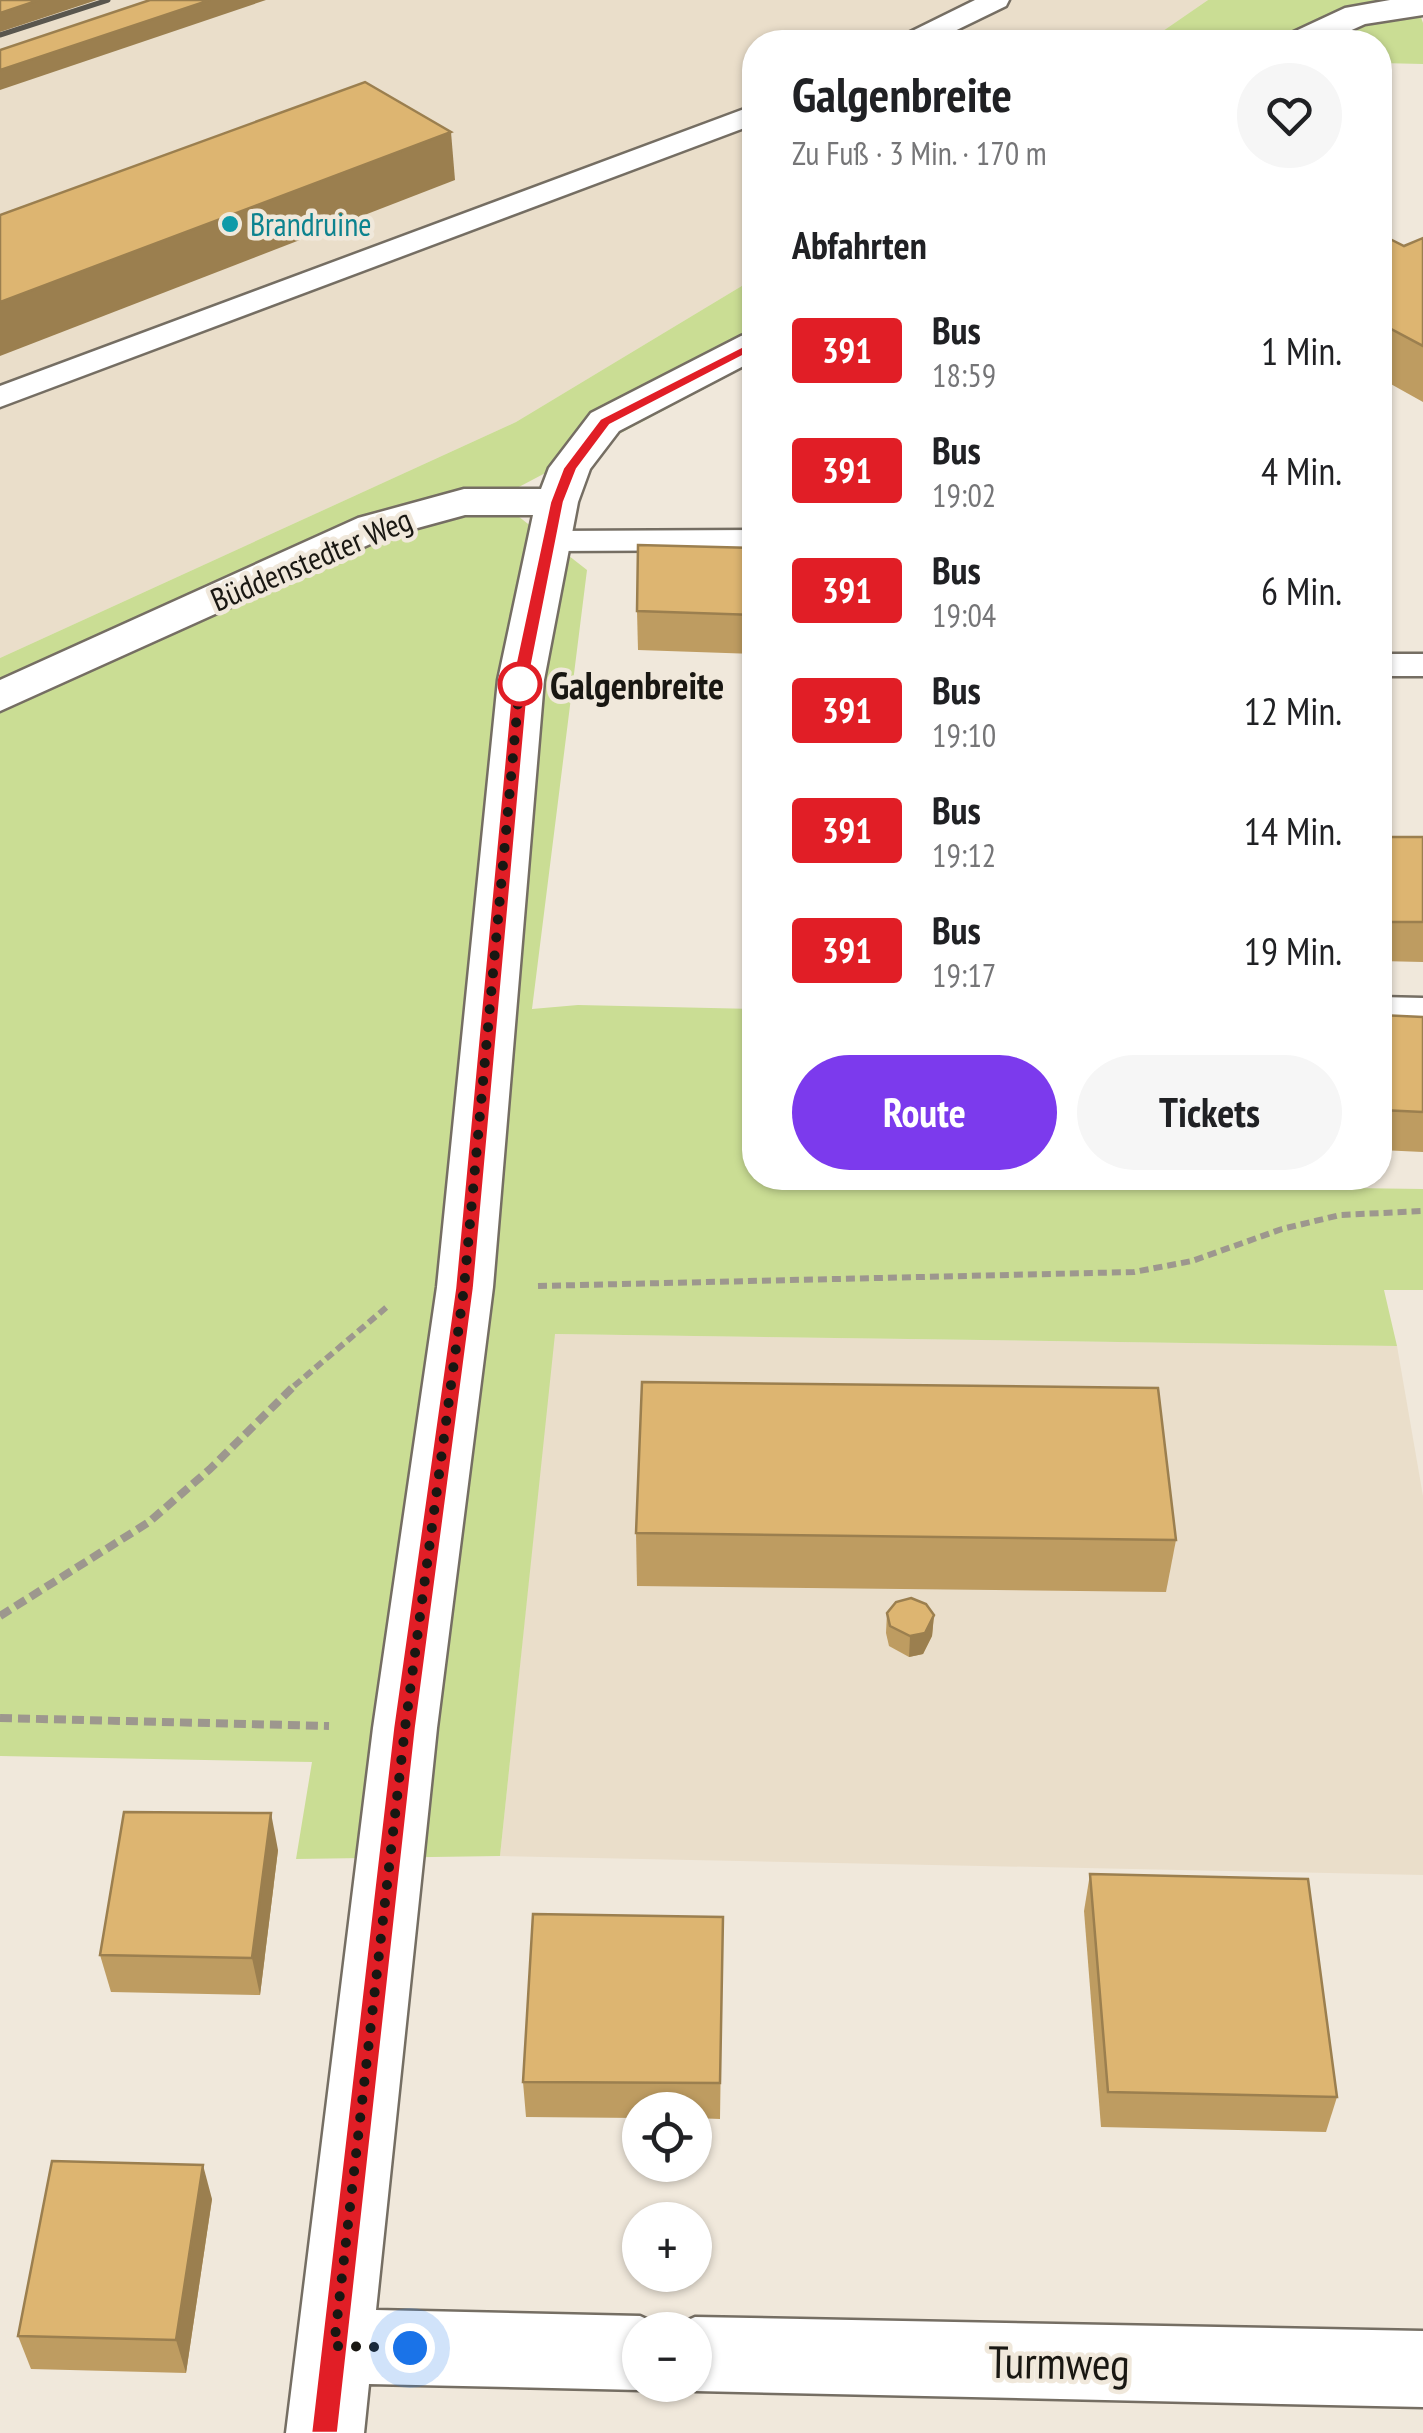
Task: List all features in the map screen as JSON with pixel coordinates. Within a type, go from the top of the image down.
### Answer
[{"type":"street","points":[[1325,30],[1358,15],[1423,4]]},
{"type":"street","points":[[324,2433],[405,1728],[464,1288],[520,680],[554,522],[570,468],[605,422],[742,351]]},
{"type":"street","name":"Büddenstedter Weg","points":[[0,697],[373,527],[464,502],[554,522]]},
{"type":"street","points":[[334,2346],[622,2353]]},
{"type":"street","name":"Turmweg","points":[[712,2354],[1423,2370]]},
{"type":"lane","points":[[936,30],[996,0]]},
{"type":"lane","points":[[0,397],[742,119]]},
{"type":"lane","points":[[554,522],[742,539]]},
{"type":"lane","points":[[1392,665],[1423,665]]},
{"type":"lane","points":[[1392,1011],[1423,1012]]},
{"type":"path","points":[[0,1616],[149,1522],[257,1426],[357,1328],[400,1299],[464,1288],[1134,1272],[1192,1262],[1282,1229],[1340,1215],[1423,1211]]},
{"type":"path","points":[[0,1718],[405,1728]]},
{"type":"shaded area","points":[[0,0],[1208,0],[1164,30],[742,30],[742,286],[516,422],[0,658]]},
{"type":"shaded area","points":[[554,1334],[1397,1346],[1423,1496],[1423,1875],[500,1856]]},
{"type":"green space","points":[[1208,0],[1415,0],[1423,23],[1423,64],[1392,63],[1392,30],[1164,30]]},
{"type":"green space","points":[[742,286],[742,369],[496,499],[587,570],[532,1009],[578,1005],[742,1009],[742,1190],[1423,1189],[1423,1290],[1384,1290],[1397,1346],[555,1334],[500,1856],[296,1859],[312,1762],[0,1756],[0,658],[516,422]]},
{"type":"building","points":[[0,0],[39,0],[0,13]]},
{"type":"building","points":[[150,0],[210,0],[0,70],[0,50]]},
{"type":"building","points":[[365,82],[451,132],[0,302],[0,215]]},
{"type":"building","points":[[1423,238],[1423,346],[1392,329],[1392,240],[1404,246]]},
{"type":"building","points":[[638,545],[742,548],[742,615],[637,611]]},
{"type":"building","points":[[1392,837],[1423,837],[1423,922],[1392,922]]},
{"type":"building","points":[[1392,1016],[1423,1017],[1423,1112],[1392,1111]]},
{"type":"building","points":[[642,1382],[1158,1388],[1176,1540],[636,1533]]},
{"type":"building","points":[[911,1598],[926,1604],[934,1615],[925,1633],[910,1636],[890,1626],[887,1613],[896,1602]]},
{"type":"building","points":[[124,1812],[271,1813],[252,1958],[100,1955]]},
{"type":"building","points":[[1090,1874],[1308,1879],[1337,2097],[1108,2092]]},
{"type":"building","points":[[533,1914],[723,1917],[720,2083],[523,2082]]},
{"type":"building","points":[[52,2161],[203,2165],[176,2340],[18,2336]]},
{"type":"railway","points":[[0,35],[108,0]]},
{"type":"bus line","name":"391","points":[[325,2433],[405,1728],[464,1288],[520,680],[552,541],[557,502],[570,468],[585,445],[605,422],[742,350]]},
{"type":"place","name":"Brandruine","points":[[230,224]]},
{"type":"place","name":"Galgenbreite","points":[[520,684]]},
{"type":"route","points":[[410,2348],[334,2346],[405,1728],[464,1288],[520,680],[520,684]]}]
